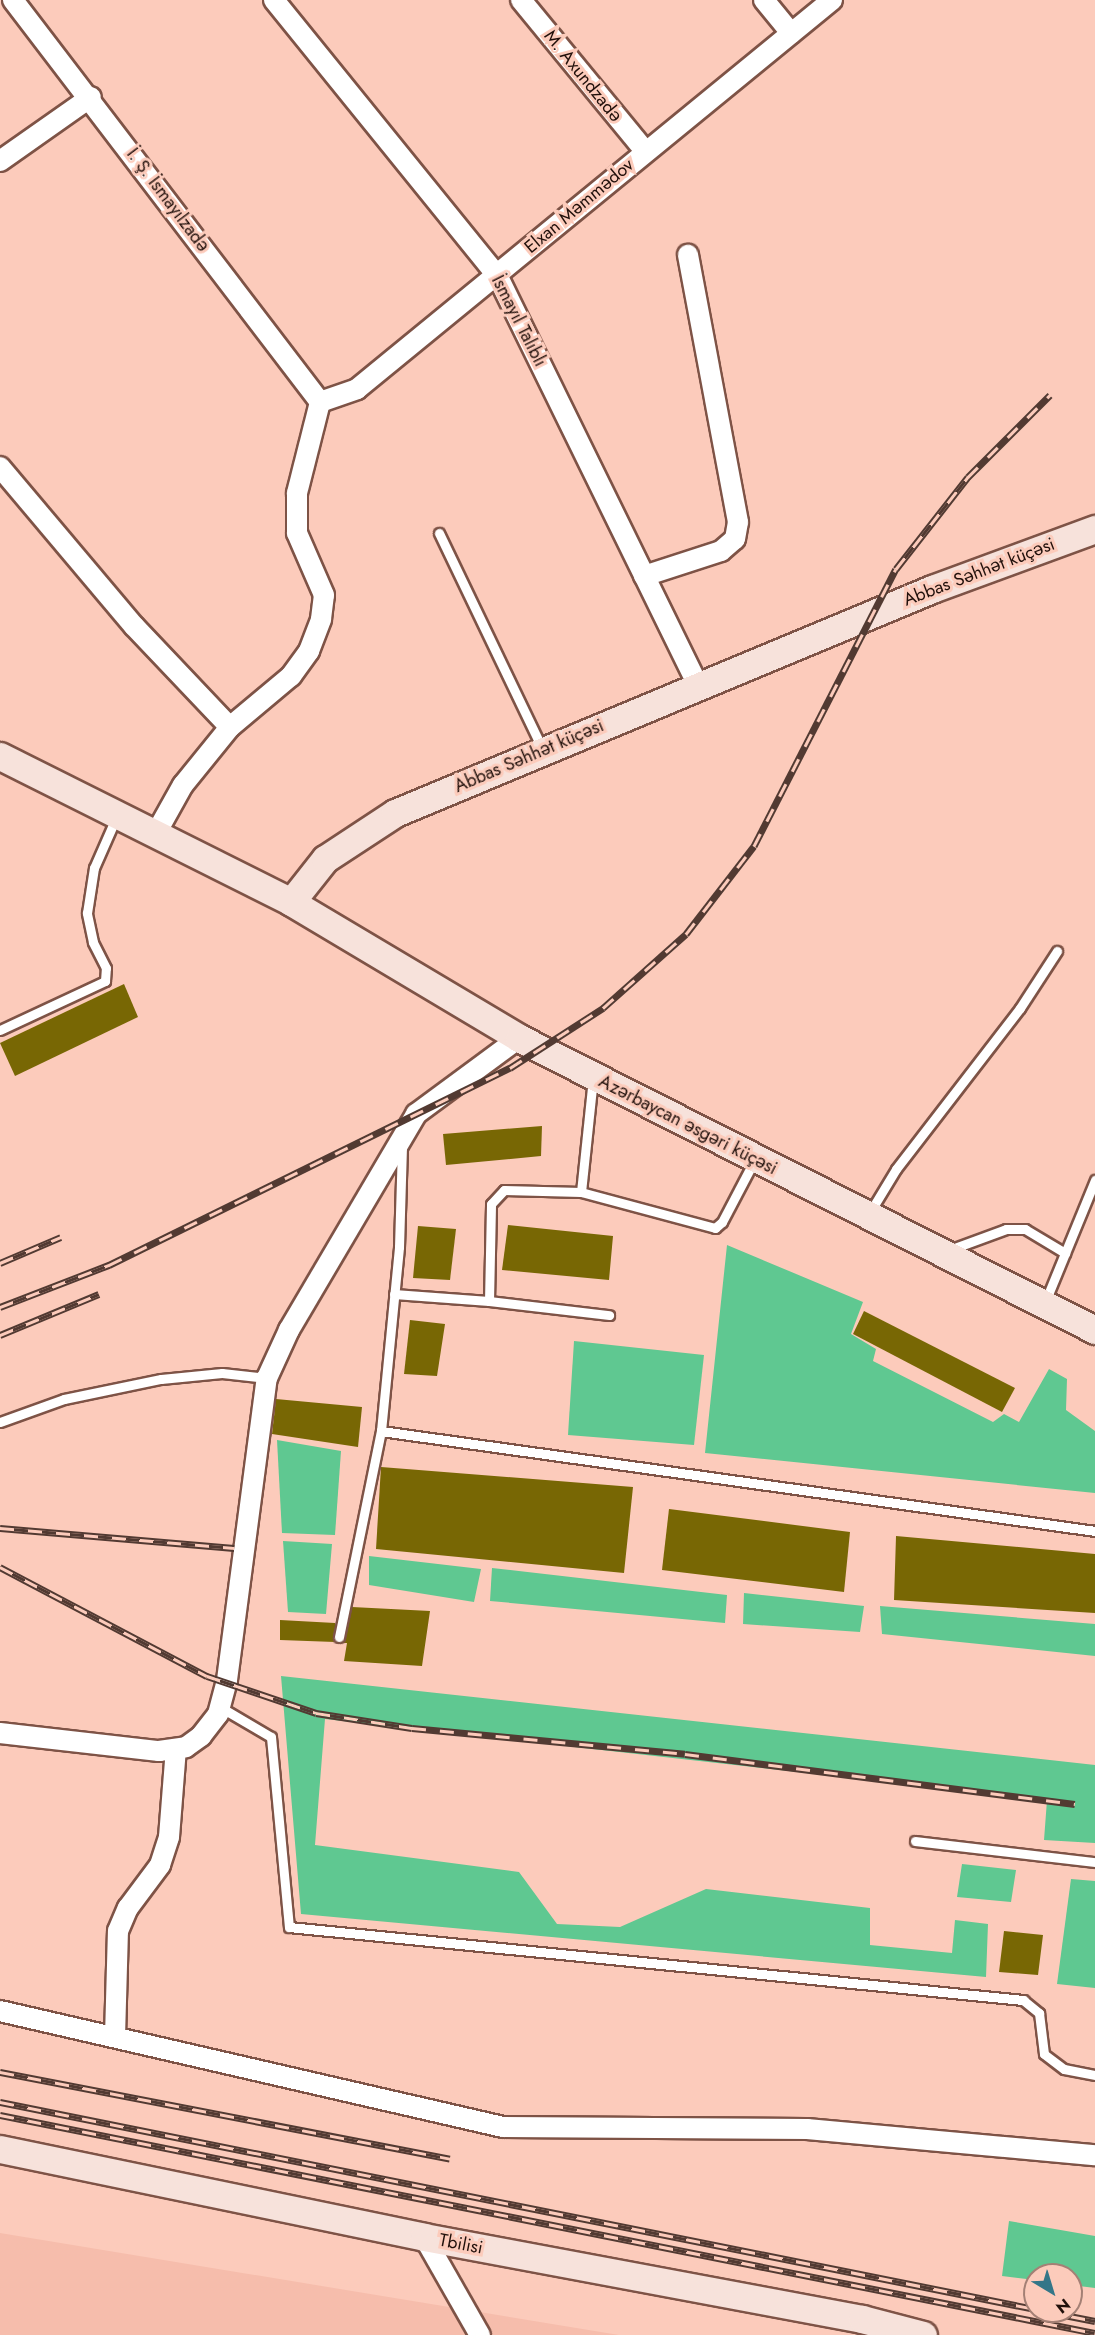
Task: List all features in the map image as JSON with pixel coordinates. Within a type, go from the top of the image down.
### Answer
[{"type":"main road","name":"Abbas Səhhət küçəsi","points":[[291,902],[324,858],[395,813],[932,589],[1095,529]]},
{"type":"main road","points":[[2,762],[291,902]]},
{"type":"main road","name":"Azərbaycan əsgəri küçəsi","points":[[291,902],[519,1038],[868,1217],[1095,1330]]},
{"type":"main road","name":"Tbilisi","points":[[0,2150],[424,2237],[862,2319],[923,2335]]},
{"type":"street","name":"İ. Ş. İsmayılzadə","points":[[14,0],[91,97],[320,402]]},
{"type":"street","name":"İsmayıl Talıblı","points":[[274,0],[497,275],[698,686]]},
{"type":"street","name":"M. Axundzadə","points":[[521,0],[645,151]]},
{"type":"street","points":[[765,0],[791,33]]},
{"type":"street","name":"Elxan Məmmədov","points":[[320,402],[357,389],[832,0]]},
{"type":"street","points":[[0,162],[91,97]]},
{"type":"street","points":[[644,576],[721,551],[735,539],[738,522],[688,255]]},
{"type":"street","points":[[154,835],[183,785],[230,727],[291,676],[309,651],[321,619],[324,595],[297,533],[297,493],[320,402]]},
{"type":"street","points":[[0,468],[134,626],[230,727]]},
{"type":"street","points":[[0,1732],[159,1751],[176,1749],[201,1736],[220,1707],[267,1378],[289,1330],[416,1114],[519,1038]]},
{"type":"street","points":[[115,2037],[118,1931],[128,1908],[160,1865],[169,1837],[176,1749]]},
{"type":"street","points":[[0,2011],[503,2127],[807,2129],[1095,2155]]},
{"type":"street","points":[[424,2237],[480,2335]]},
{"type":"lane","points":[[439,533],[544,750]]},
{"type":"lane","points":[[0,1030],[105,981],[105,968],[93,942],[87,913],[94,868],[117,816]]},
{"type":"lane","points":[[868,1217],[896,1169],[1020,1008],[1057,951]]},
{"type":"lane","points":[[581,1192],[593,1076]]},
{"type":"lane","points":[[339,1636],[381,1431],[394,1294],[403,1138]]},
{"type":"lane","points":[[489,1301],[490,1204],[495,1194],[504,1190],[581,1192],[715,1227],[722,1222],[755,1159]]},
{"type":"lane","points":[[1044,1305],[1095,1180]]},
{"type":"lane","points":[[941,1253],[1006,1229],[1025,1228],[1065,1253]]},
{"type":"lane","points":[[394,1294],[489,1301],[609,1315]]},
{"type":"lane","points":[[0,1422],[64,1400],[161,1379],[222,1373],[267,1378]]},
{"type":"lane","points":[[381,1431],[1095,1531]]},
{"type":"lane","points":[[220,1707],[271,1737],[289,1927],[1023,2000],[1039,2013],[1044,2054],[1064,2069],[1095,2075]]},
{"type":"lane","points":[[915,1841],[1095,1862]]},
{"type":"shaded area","points":[[0,2233],[619,2335],[0,2335]]},
{"type":"green space","points":[[727,1245],[863,1302],[851,1334],[876,1349],[873,1361],[993,1422],[1004,1414],[1019,1422],[1049,1369],[1067,1379],[1066,1410],[1095,1431],[1095,1493],[705,1453]]},
{"type":"green space","points":[[574,1341],[704,1355],[694,1445],[568,1435]]},
{"type":"green space","points":[[277,1440],[341,1451],[335,1535],[282,1533]]},
{"type":"green space","points":[[283,1541],[332,1544],[326,1614],[288,1612]]},
{"type":"green space","points":[[369,1556],[481,1569],[474,1602],[369,1585]]},
{"type":"green space","points":[[492,1568],[727,1595],[725,1623],[490,1601]]},
{"type":"green space","points":[[744,1593],[864,1606],[860,1632],[743,1624]]},
{"type":"green space","points":[[880,1606],[1095,1624],[1095,1656],[882,1634]]},
{"type":"green space","points":[[281,1676],[1095,1765],[1095,1843],[1044,1840],[1047,1800],[325,1719],[315,1845],[519,1872],[557,1924],[620,1927],[706,1889],[870,1908],[870,1945],[952,1953],[955,1920],[988,1924],[986,1977],[301,1914]]},
{"type":"green space","points":[[962,1864],[1016,1870],[1011,1902],[957,1897]]},
{"type":"green space","points":[[1071,1879],[1095,1881],[1095,1988],[1057,1984]]},
{"type":"green space","points":[[1009,2221],[1095,2236],[1095,2288],[1083,2286],[1083,2263],[1023,2263],[1023,2279],[1002,2276]]},
{"type":"building","points":[[124,984],[138,1017],[15,1076],[0,1043]]},
{"type":"building","points":[[542,1126],[541,1156],[446,1165],[443,1134]]},
{"type":"building","points":[[508,1225],[613,1236],[609,1280],[502,1270]]},
{"type":"building","points":[[418,1226],[456,1229],[450,1280],[413,1278]]},
{"type":"building","points":[[864,1311],[1015,1388],[1002,1412],[853,1334]]},
{"type":"building","points":[[410,1320],[445,1324],[437,1376],[404,1374]]},
{"type":"building","points":[[276,1399],[362,1407],[358,1447],[272,1434]]},
{"type":"building","points":[[381,1467],[633,1487],[624,1573],[376,1549]]},
{"type":"building","points":[[669,1509],[850,1532],[844,1592],[662,1570]]},
{"type":"building","points":[[896,1536],[1095,1554],[1095,1613],[894,1600]]},
{"type":"building","points":[[352,1607],[430,1611],[422,1666],[344,1661],[347,1643],[342,1643]]},
{"type":"building","points":[[280,1620],[335,1623],[335,1642],[280,1640]]},
{"type":"building","points":[[1004,1931],[1043,1935],[1038,1975],[999,1972]]},
{"type":"railway","points":[[0,1307],[109,1265],[510,1068],[603,1008],[686,934],[754,846],[896,569],[968,477],[1050,395]]},
{"type":"railway","points":[[0,1263],[61,1237]]},
{"type":"railway","points":[[0,1335],[99,1294]]},
{"type":"railway","points":[[0,1528],[234,1548]]},
{"type":"railway","points":[[0,1567],[207,1676],[316,1713],[412,1728],[685,1754],[1075,1804]]},
{"type":"railway","points":[[0,2072],[450,2159]]},
{"type":"railway","points":[[0,2102],[1023,2307]]},
{"type":"railway","points":[[0,2115],[1095,2333]]},
{"type":"railway","points":[[1083,2319],[1095,2321]]}]
